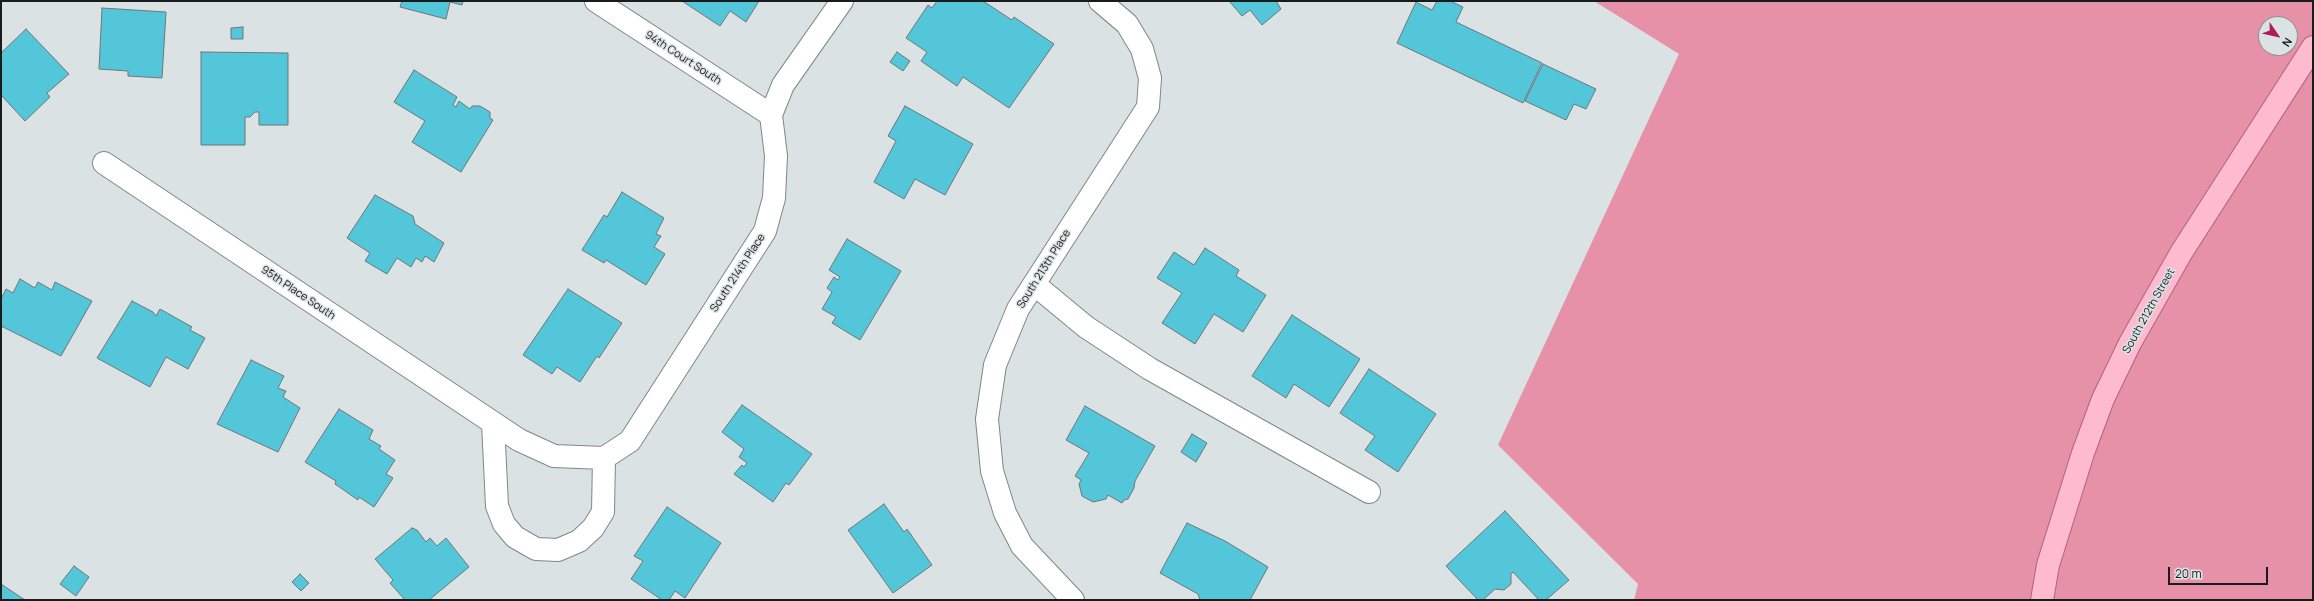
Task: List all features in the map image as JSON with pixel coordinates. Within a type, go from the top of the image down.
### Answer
[{"type":"main road","name":"South 212th Street","points":[[2042,600],[2048,565],[2083,454],[2103,399],[2126,350],[2181,253],[2313,47]]},
{"type":"street","name":"94th Court South","points":[[596,1],[771,115]]},
{"type":"street","name":"South 214th Place","points":[[604,458],[630,441],[765,231],[774,198],[776,156],[771,115],[783,85],[842,1]]},
{"type":"street","name":"South 213th Place","points":[[1073,600],[1022,546],[1005,513],[992,471],[987,419],[995,365],[1018,308],[1148,107],[1150,78],[1142,50],[1127,24],[1100,1]]},
{"type":"street","name":"95th Place South","points":[[104,162],[519,440],[554,456],[604,458]]},
{"type":"street","points":[[1034,284],[1086,327],[1150,369],[1369,492]]},
{"type":"street","points":[[493,423],[497,506],[504,524],[515,537],[536,549],[558,550],[579,541],[593,528],[602,512],[604,458]]},
{"type":"shaded area","points":[[1594,1],[2313,1],[2313,600],[1634,600],[1638,584],[1498,445],[1679,54]]},
{"type":"building","points":[[402,1],[463,1],[462,5],[450,2],[446,19],[400,7]]},
{"type":"building","points":[[682,1],[759,1],[746,22],[730,11],[720,26]]},
{"type":"building","points":[[937,1],[983,1],[1012,20],[1014,17],[1054,44],[1009,108],[963,77],[957,86],[921,61],[927,52],[906,38],[928,5],[932,8]]},
{"type":"building","points":[[1229,1],[1276,1],[1281,9],[1262,25],[1250,10],[1242,16]]},
{"type":"building","points":[[1437,1],[1450,1],[1463,7],[1456,22],[1542,63],[1523,103],[1397,43],[1416,2],[1432,10]]},
{"type":"building","points":[[102,8],[166,12],[162,78],[128,76],[128,71],[99,69]]},
{"type":"building","points":[[243,27],[243,39],[231,39],[231,28]]},
{"type":"building","points":[[26,29],[69,74],[47,93],[50,97],[25,121],[1,95],[1,53]]},
{"type":"building","points":[[201,52],[288,53],[288,125],[259,125],[259,112],[255,112],[250,117],[245,117],[245,145],[201,145]]},
{"type":"building","points":[[897,52],[910,61],[903,71],[890,62]]},
{"type":"building","points":[[1543,64],[1596,89],[1586,109],[1574,104],[1566,120],[1525,101]]},
{"type":"building","points":[[414,70],[457,97],[453,105],[456,107],[459,101],[470,109],[472,106],[480,106],[490,112],[490,118],[493,120],[461,172],[412,142],[425,121],[394,102]]},
{"type":"building","points":[[905,106],[973,144],[945,195],[915,179],[904,199],[874,182],[896,141],[888,136]]},
{"type":"building","points":[[622,192],[664,218],[656,234],[661,236],[654,247],[665,254],[646,285],[606,260],[604,263],[582,250],[604,215],[607,217]]},
{"type":"building","points":[[375,195],[413,216],[415,224],[444,243],[434,262],[425,256],[422,262],[416,258],[411,267],[397,258],[387,274],[365,261],[370,253],[347,238]]},
{"type":"building","points":[[847,239],[901,271],[860,340],[832,323],[836,317],[822,309],[832,292],[827,288],[834,277],[838,280],[840,277],[829,270]]},
{"type":"building","points":[[1205,248],[1239,270],[1236,276],[1266,295],[1243,332],[1214,314],[1195,344],[1162,323],[1182,293],[1157,278],[1174,252],[1194,265]]},
{"type":"building","points":[[20,279],[35,288],[38,282],[52,290],[55,282],[92,301],[61,356],[1,326],[1,299],[6,289],[13,293]]},
{"type":"building","points":[[568,289],[622,323],[599,358],[597,356],[580,382],[557,367],[552,374],[523,355]]},
{"type":"building","points":[[132,301],[153,312],[156,316],[160,309],[192,327],[190,330],[205,338],[188,369],[166,357],[150,387],[97,358]]},
{"type":"building","points":[[1292,315],[1360,359],[1329,407],[1294,384],[1286,398],[1252,376]]},
{"type":"building","points":[[251,360],[284,376],[278,388],[286,391],[283,397],[300,408],[278,452],[217,424]]},
{"type":"building","points":[[1369,369],[1436,414],[1398,472],[1365,450],[1375,436],[1340,413]]},
{"type":"building","points":[[742,405],[812,454],[789,485],[786,483],[773,502],[734,474],[742,465],[744,467],[747,463],[739,457],[744,449],[722,432]]},
{"type":"building","points":[[1085,406],[1155,446],[1135,481],[1134,488],[1128,499],[1124,500],[1122,503],[1108,495],[1106,499],[1093,502],[1082,496],[1079,484],[1081,480],[1075,476],[1089,453],[1066,440]]},
{"type":"building","points":[[339,409],[373,430],[369,439],[381,446],[379,449],[395,460],[386,474],[393,478],[374,507],[359,497],[358,500],[335,484],[336,481],[305,462]]},
{"type":"building","points":[[1192,434],[1207,443],[1196,462],[1181,452]]},
{"type":"building","points":[[884,504],[904,532],[907,529],[932,565],[893,593],[848,530]]},
{"type":"building","points":[[667,507],[721,543],[685,598],[675,591],[669,600],[662,600],[631,579],[643,561],[634,556]]},
{"type":"building","points":[[1505,511],[1569,580],[1546,600],[1539,600],[1513,572],[1511,574],[1511,584],[1504,590],[1495,589],[1483,600],[1478,600],[1446,566]]},
{"type":"building","points":[[1187,523],[1225,541],[1268,567],[1250,600],[1200,600],[1198,594],[1160,573]]},
{"type":"building","points":[[412,528],[417,530],[426,542],[430,538],[437,546],[446,538],[469,567],[429,600],[405,600],[390,583],[393,580],[375,559]]},
{"type":"building","points":[[74,566],[89,577],[76,596],[60,584]]},
{"type":"building","points":[[300,574],[309,583],[301,591],[292,582]]},
{"type":"building","points":[[1,584],[25,600],[1,600]]}]
